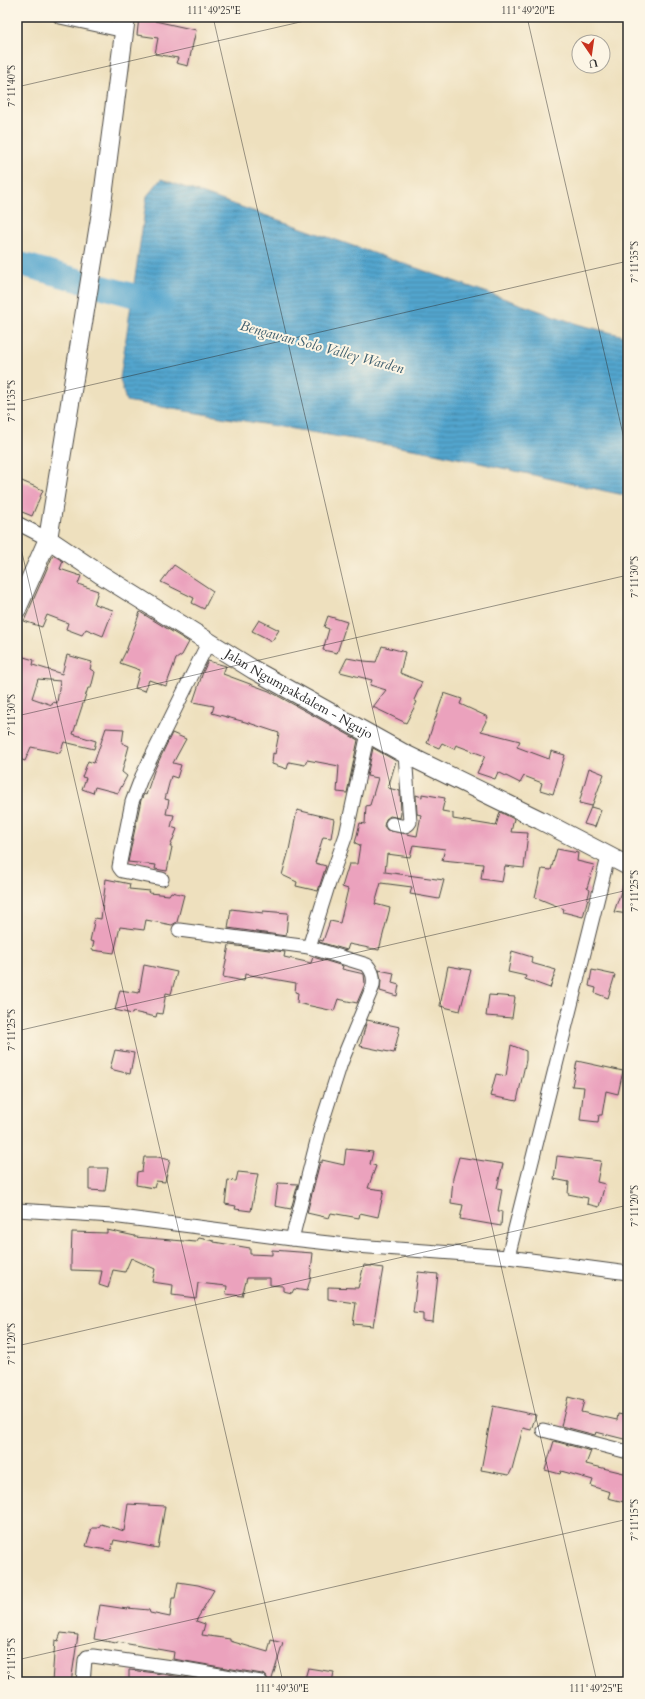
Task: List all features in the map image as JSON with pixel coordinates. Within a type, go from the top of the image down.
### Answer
[{"type":"street","points":[[17,609],[48,539],[101,212],[125,24],[60,17]]},
{"type":"street","points":[[17,523],[48,539]]},
{"type":"street","name":"Jalan Ngumpakdalem - Ngujo","points":[[48,539],[100,574],[254,670],[405,754],[540,820],[608,857],[628,866]]},
{"type":"street","points":[[162,878],[122,871],[119,867],[122,844],[132,802],[142,776],[209,641]]},
{"type":"street","points":[[309,948],[328,886],[346,835],[368,733]]},
{"type":"street","points":[[392,824],[405,826],[410,822],[405,754]]},
{"type":"street","points":[[508,1258],[608,857]]},
{"type":"street","points":[[179,930],[309,948],[367,965],[372,970],[374,978],[372,986],[341,1063],[320,1129],[292,1239]]},
{"type":"street","points":[[17,1210],[112,1216],[292,1239],[356,1246],[508,1258],[628,1273]]},
{"type":"street","points":[[544,1430],[628,1452]]},
{"type":"street","points":[[83,1682],[85,1660],[87,1657],[93,1656],[185,1669],[261,1682]]},
{"type":"water","points":[[161,179],[577,324],[628,337],[628,496],[430,452],[126,401],[120,379],[147,196]]},
{"type":"building","points":[[139,17],[156,18],[155,21],[196,30],[188,66],[176,63],[178,58],[155,54],[158,38],[137,35]]},
{"type":"building","points":[[17,479],[43,490],[32,516],[17,510]]},
{"type":"building","points":[[53,555],[63,561],[60,569],[81,576],[78,584],[98,591],[94,604],[113,610],[103,636],[86,629],[82,635],[66,629],[68,623],[47,615],[42,627],[24,621]]},
{"type":"building","points":[[174,565],[213,591],[204,609],[192,603],[194,598],[161,582]]},
{"type":"building","points":[[140,612],[189,642],[182,655],[176,659],[166,686],[149,680],[145,691],[135,688],[140,670],[120,663],[126,651]]},
{"type":"building","points":[[328,616],[347,622],[337,653],[323,650],[329,629],[324,627]]},
{"type":"building","points":[[259,620],[279,630],[272,641],[252,631]]},
{"type":"building","points":[[382,646],[405,652],[400,673],[422,682],[414,700],[417,702],[406,723],[373,707],[386,690],[370,685],[372,680],[340,672],[347,658],[376,662]]},
{"type":"building","points":[[17,655],[34,660],[33,665],[62,674],[67,655],[92,662],[90,669],[95,672],[91,688],[88,688],[73,734],[96,741],[94,749],[64,742],[60,753],[31,747],[25,761],[17,758]],"holes":[[[38,679],[60,681],[57,703],[53,702],[52,705],[32,698]]]},
{"type":"building","points":[[208,661],[226,666],[223,674],[269,691],[358,740],[347,793],[337,792],[339,766],[307,760],[305,765],[289,762],[287,769],[272,764],[273,753],[275,754],[279,733],[212,713],[214,706],[193,702]]},
{"type":"building","points":[[444,693],[462,699],[460,704],[488,717],[481,731],[520,741],[517,747],[549,759],[551,751],[565,755],[553,794],[540,790],[542,783],[524,776],[520,783],[498,772],[495,779],[477,773],[485,756],[456,745],[454,749],[442,743],[439,748],[427,743]]},
{"type":"building","points":[[106,728],[124,729],[122,743],[129,746],[122,772],[127,776],[118,793],[95,787],[93,793],[82,789],[86,778],[82,777],[88,761],[94,763]]},
{"type":"building","points":[[172,733],[186,739],[173,763],[181,765],[177,778],[171,776],[165,799],[169,800],[166,814],[174,815],[171,827],[177,829],[170,847],[172,847],[167,871],[155,869],[156,865],[128,862],[141,800],[144,794],[146,795],[154,771]]},
{"type":"building","points":[[373,748],[396,761],[388,788],[400,791],[401,813],[400,818],[390,816],[386,819],[384,826],[387,830],[417,836],[421,815],[417,814],[416,795],[422,797],[422,794],[445,798],[442,811],[453,813],[453,819],[496,826],[500,812],[514,819],[511,832],[528,833],[524,868],[505,866],[502,882],[481,879],[483,864],[442,860],[445,849],[413,845],[410,857],[387,854],[385,872],[444,880],[439,899],[410,894],[412,887],[381,883],[375,904],[390,908],[379,950],[349,944],[347,950],[319,942],[320,940],[323,941],[330,921],[340,923],[348,889],[342,887],[349,864],[357,864],[360,845],[355,843],[360,823],[365,824],[366,806],[370,805],[378,778],[367,776]]},
{"type":"building","points":[[589,768],[604,774],[592,806],[579,803]]},
{"type":"building","points":[[591,807],[601,810],[595,827],[584,824]]},
{"type":"building","points":[[297,810],[334,819],[331,838],[323,837],[315,863],[326,866],[318,891],[296,886],[297,882],[282,875]]},
{"type":"building","points":[[557,849],[578,853],[577,861],[594,865],[587,888],[590,890],[583,917],[563,912],[564,909],[535,897],[542,869],[551,870]]},
{"type":"building","points":[[626,877],[628,877],[628,914],[614,912]]},
{"type":"building","points":[[106,879],[130,884],[129,889],[150,891],[149,893],[169,895],[171,892],[184,895],[177,922],[172,925],[146,920],[144,930],[120,927],[114,953],[92,950],[94,942],[90,941],[95,918],[101,919]]},
{"type":"building","points":[[231,909],[263,913],[263,911],[288,913],[286,936],[228,928]]},
{"type":"building","points":[[229,945],[285,952],[284,957],[311,963],[313,957],[343,966],[342,969],[364,974],[365,984],[357,1003],[338,999],[334,1011],[297,1003],[298,993],[295,992],[296,983],[245,974],[244,981],[223,977]]},
{"type":"building","points":[[512,951],[532,957],[531,963],[556,970],[550,988],[525,979],[526,976],[508,972]]},
{"type":"building","points":[[144,965],[177,972],[171,994],[166,993],[162,1014],[157,1013],[156,1017],[115,1010],[120,990],[139,993]]},
{"type":"building","points":[[448,966],[471,970],[460,1011],[440,1006]]},
{"type":"building","points":[[379,970],[394,973],[392,983],[399,985],[397,996],[380,991],[381,980]]},
{"type":"building","points":[[592,970],[615,975],[608,998],[595,993],[596,988],[589,986]]},
{"type":"building","points":[[489,995],[515,997],[512,1018],[486,1016]]},
{"type":"building","points":[[367,1020],[400,1027],[394,1053],[360,1046]]},
{"type":"building","points":[[511,1045],[526,1051],[526,1060],[517,1101],[490,1096],[496,1074],[506,1076]]},
{"type":"building","points":[[115,1050],[134,1053],[130,1074],[110,1069]]},
{"type":"building","points":[[577,1061],[623,1071],[618,1094],[606,1091],[602,1115],[599,1115],[598,1122],[580,1120],[584,1087],[572,1086]]},
{"type":"building","points":[[346,1149],[373,1152],[370,1164],[376,1166],[368,1188],[384,1190],[378,1217],[360,1213],[359,1218],[331,1213],[329,1218],[307,1213],[320,1162],[322,1163],[322,1160],[344,1165]]},
{"type":"building","points":[[557,1156],[601,1161],[597,1182],[605,1184],[599,1207],[587,1204],[588,1198],[568,1194],[569,1182],[554,1179]]},
{"type":"building","points":[[144,1157],[158,1157],[170,1160],[165,1182],[156,1181],[154,1188],[136,1185],[137,1172],[142,1171]]},
{"type":"building","points":[[459,1157],[503,1164],[497,1188],[502,1189],[498,1211],[502,1211],[501,1226],[460,1219],[463,1205],[451,1203],[453,1178]]},
{"type":"building","points":[[89,1168],[108,1168],[105,1191],[89,1190]]},
{"type":"building","points":[[238,1172],[258,1174],[251,1211],[235,1209],[236,1206],[225,1204],[228,1180],[236,1181]]},
{"type":"building","points":[[278,1183],[298,1184],[291,1209],[275,1206]]},
{"type":"building","points":[[107,1230],[135,1237],[196,1242],[199,1238],[250,1248],[250,1254],[272,1255],[272,1250],[313,1253],[310,1280],[307,1291],[294,1289],[292,1293],[283,1291],[283,1286],[270,1285],[270,1278],[247,1278],[242,1296],[226,1294],[227,1286],[198,1283],[196,1298],[172,1295],[173,1285],[152,1282],[155,1269],[131,1258],[125,1272],[113,1270],[108,1288],[99,1285],[102,1271],[71,1270],[72,1232],[107,1233]]},
{"type":"building","points":[[364,1265],[383,1268],[373,1326],[353,1324],[356,1303],[328,1299],[328,1287],[358,1288]]},
{"type":"building","points":[[418,1272],[438,1274],[433,1322],[423,1321],[423,1314],[413,1313]]},
{"type":"building","points":[[568,1397],[584,1401],[581,1412],[617,1420],[618,1414],[628,1416],[628,1440],[596,1432],[595,1435],[561,1426]]},
{"type":"building","points":[[493,1406],[536,1415],[531,1430],[523,1428],[509,1475],[481,1470]]},
{"type":"building","points":[[554,1441],[591,1451],[586,1464],[628,1474],[628,1488],[624,1502],[608,1498],[610,1492],[591,1486],[593,1480],[561,1471],[560,1474],[545,1470]]},
{"type":"building","points":[[128,1504],[165,1506],[158,1548],[114,1540],[111,1551],[86,1546],[92,1528],[98,1528],[101,1524],[124,1531]]},
{"type":"building","points":[[178,1582],[198,1585],[214,1590],[196,1621],[205,1624],[202,1635],[230,1639],[230,1641],[268,1652],[271,1640],[283,1643],[271,1682],[269,1682],[266,1676],[262,1674],[173,1659],[174,1652],[94,1639],[100,1605],[127,1609],[149,1610],[150,1613],[170,1617],[172,1598],[175,1598]]},
{"type":"building","points":[[61,1633],[78,1635],[71,1682],[52,1682],[55,1640],[58,1641]]},
{"type":"building","points":[[308,1668],[334,1672],[332,1682],[304,1682]]},
{"type":"building","points":[[129,1670],[148,1672],[214,1682],[129,1682]]},
{"type":"waterway","name":"Bengawan Solo Valley Warden","points":[[17,263],[164,304]]}]
